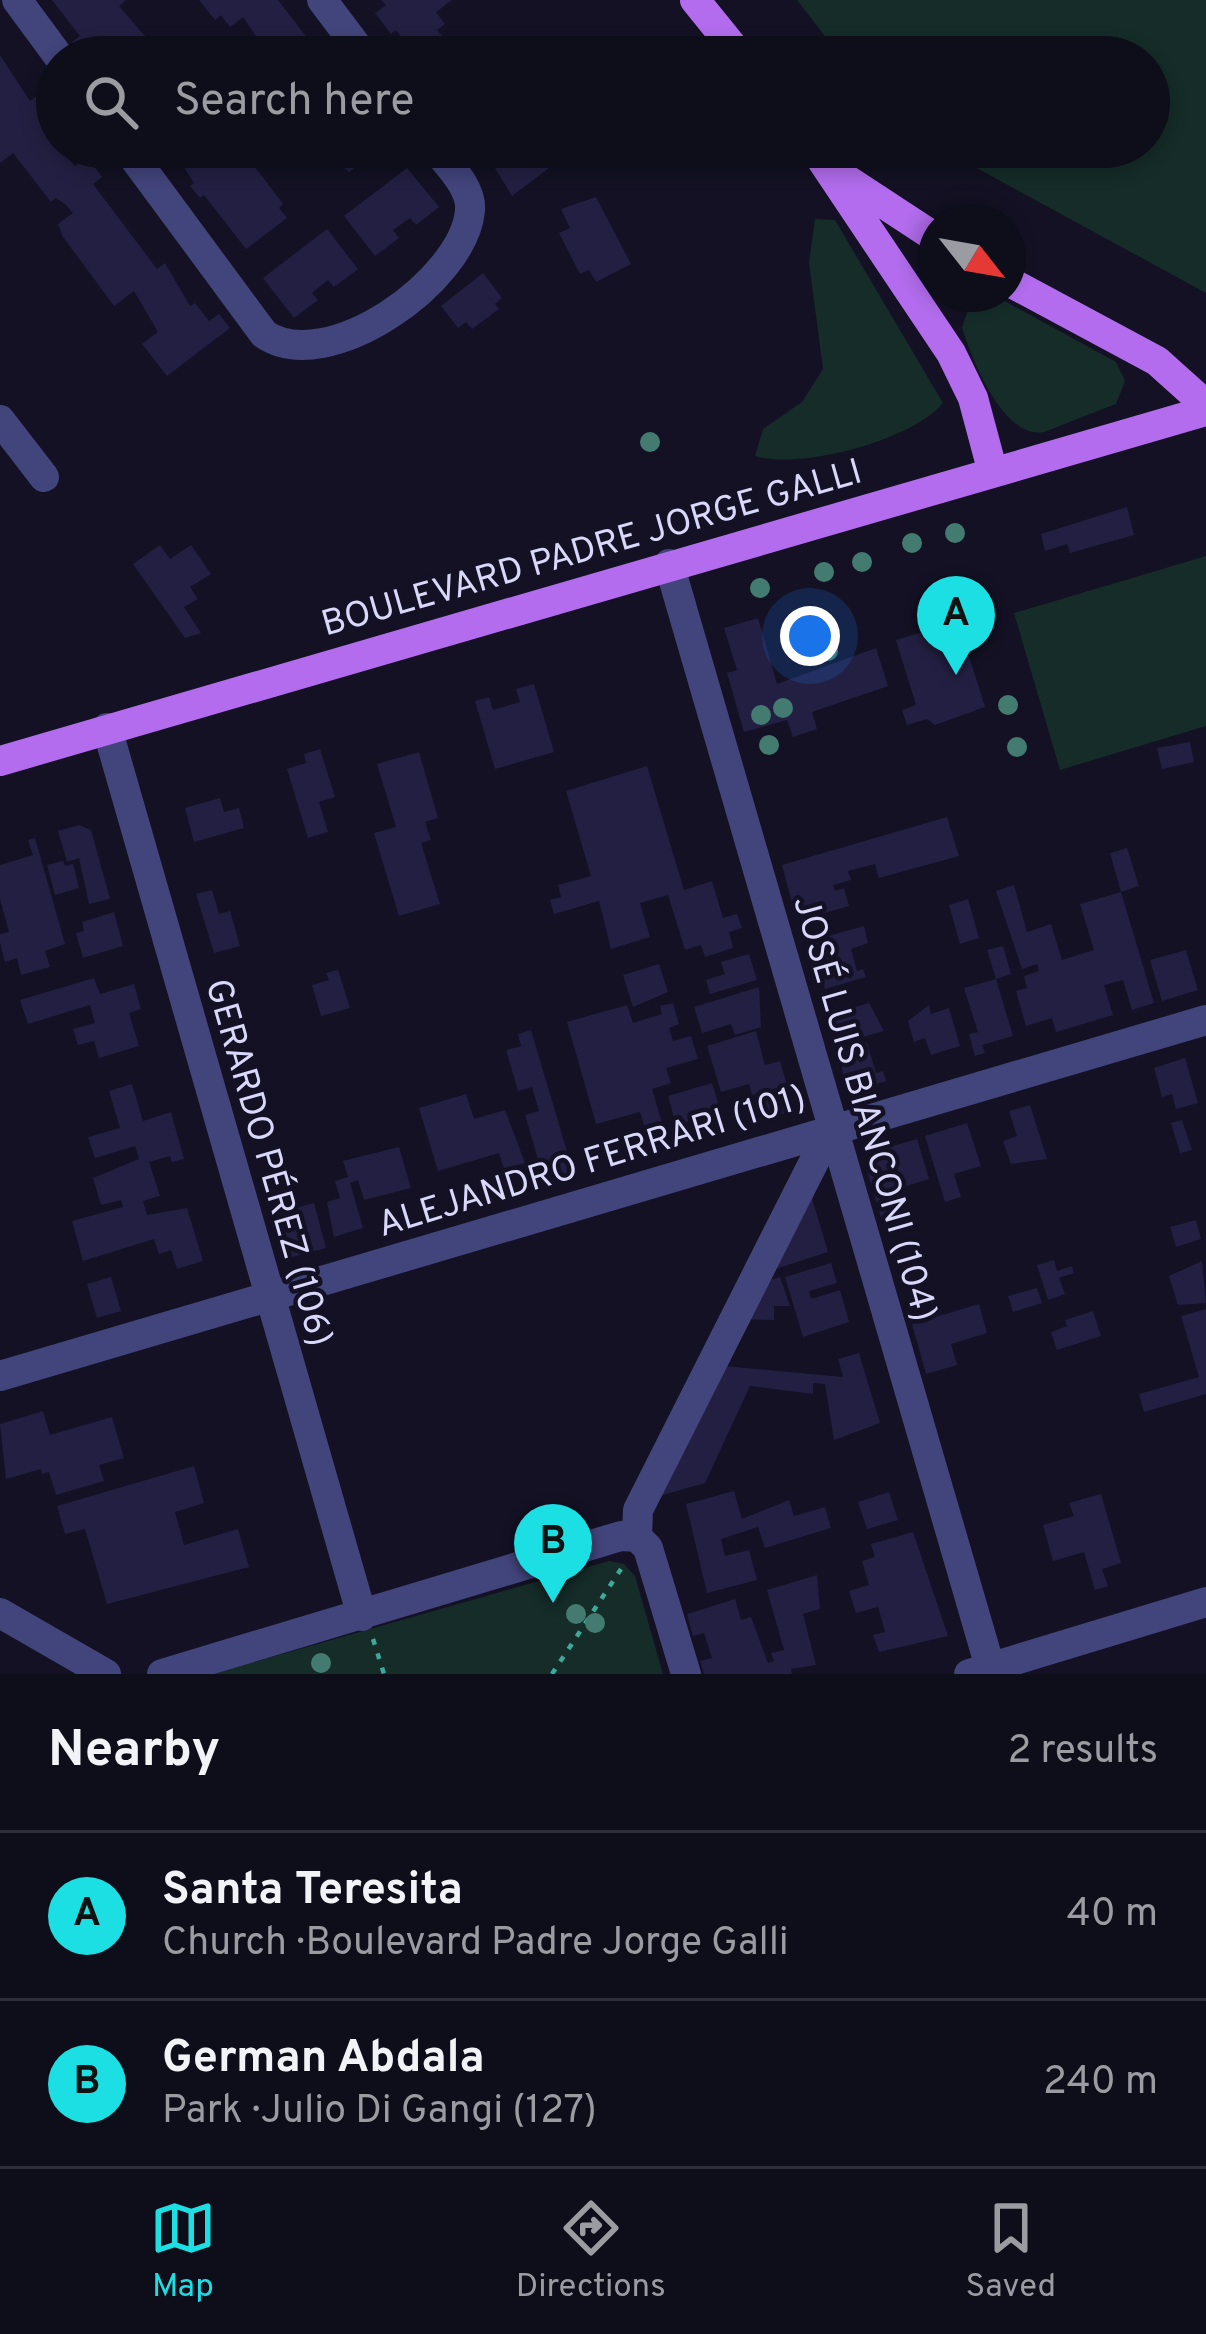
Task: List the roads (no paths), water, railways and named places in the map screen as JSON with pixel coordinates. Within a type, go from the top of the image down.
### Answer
[{"type":"main road","points":[[695,0],[724,36]]},
{"type":"main road","points":[[828,168],[951,353],[973,398],[992,469]]},
{"type":"main road","points":[[837,168],[918,225]]},
{"type":"main road","points":[[1026,290],[1157,362],[1206,408]]},
{"type":"main road","name":"BOULEVARD PADRE JORGE GALLI","points":[[0,761],[1206,408]]},
{"type":"street","points":[[17,0],[44,36]]},
{"type":"street","points":[[322,0],[349,36]]},
{"type":"street","points":[[141,168],[264,334],[280,345],[303,350],[348,337],[395,310],[434,274],[462,237],[471,208],[464,187],[450,168]]},
{"type":"street","points":[[0,420],[44,477]]},
{"type":"street","name":"JOSÉ LUIS BIANCONI (104)","points":[[669,564],[984,1672]]},
{"type":"street","name":"GERARDO PÉREZ (106)","points":[[107,728],[362,1616]]},
{"type":"street","name":"ALEJANDRO FERRARI (101)","points":[[0,1376],[1206,1020]]},
{"type":"street","points":[[637,1537],[638,1510],[831,1128]]},
{"type":"street","points":[[162,1674],[621,1536],[637,1537],[648,1548],[686,1674]]},
{"type":"street","points":[[984,1672],[1206,1602]]},
{"type":"street","points":[[0,1613],[106,1674]]},
{"type":"place","name":"Santa Teresita","points":[[956,675]]},
{"type":"place","name":"German Abdala","points":[[553,1603]]}]
